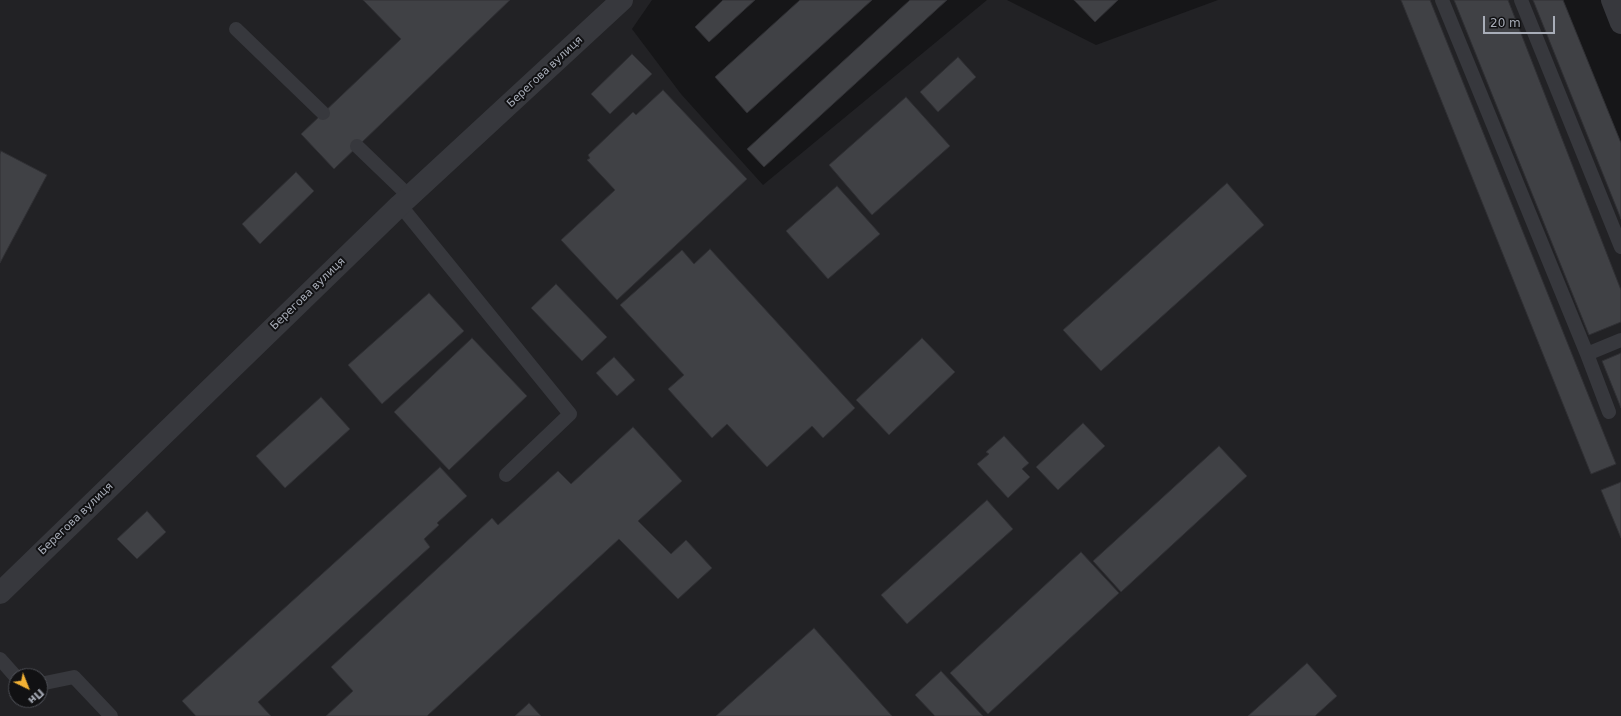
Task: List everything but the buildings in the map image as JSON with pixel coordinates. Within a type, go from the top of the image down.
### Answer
[{"type":"street","name":"Берегова вулиця","points":[[0,593],[404,201],[622,0]]},
{"type":"street","points":[[1612,0],[1621,23]]},
{"type":"lane","points":[[1442,0],[1587,354],[1609,412]]},
{"type":"lane","points":[[1521,0],[1621,247]]},
{"type":"lane","points":[[236,29],[323,113]]},
{"type":"lane","points":[[357,146],[404,201],[570,414],[506,475]]},
{"type":"lane","points":[[1587,354],[1621,340]]},
{"type":"lane","points":[[0,659],[8,668]]},
{"type":"lane","points":[[48,682],[74,677],[111,716]]},
{"type":"shaded area","points":[[0,0],[652,0],[632,29],[681,94],[763,185],[987,0],[1007,0],[1096,45],[1218,0],[1563,0],[1621,143],[1621,716],[0,716]]}]
